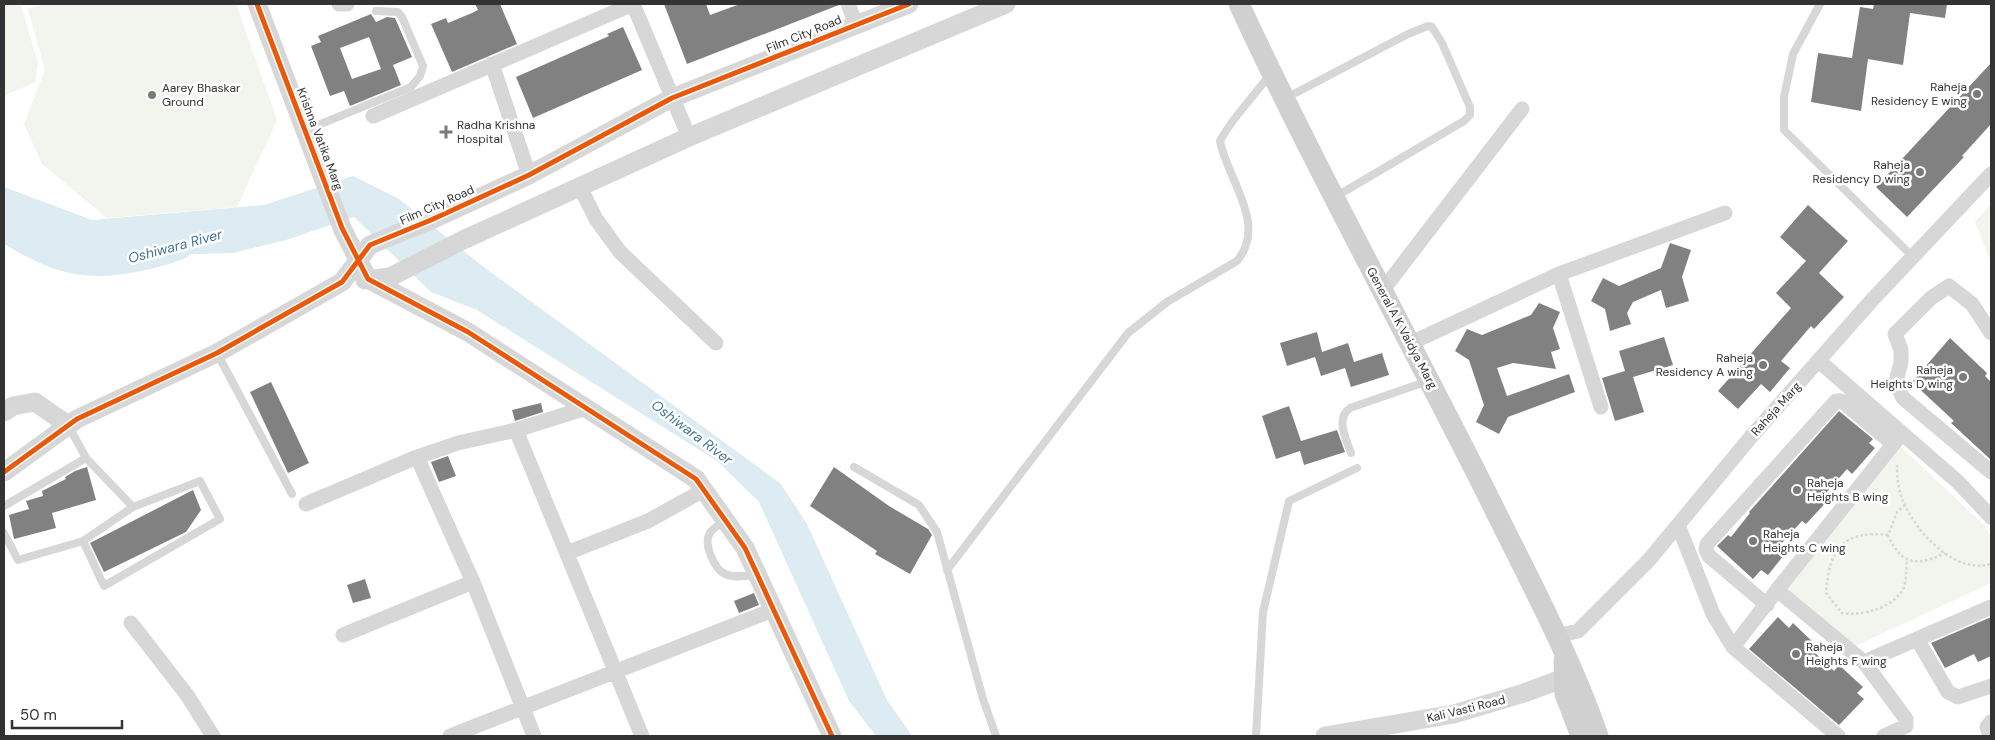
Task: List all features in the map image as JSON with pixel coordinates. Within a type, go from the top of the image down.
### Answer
[{"type":"main road","name":"General A K Vaidya Marg","points":[[1239,4],[1271,72],[1382,291],[1411,343],[1560,644],[1570,676],[1598,736]]},
{"type":"main road","name":"General A K Vaidya Marg","points":[[1570,676],[1565,694],[1581,736]]},
{"type":"street","name":"Krishna Vatika Marg","points":[[257,4],[342,228],[368,279]]},
{"type":"street","points":[[339,4],[348,4]]},
{"type":"street","points":[[373,116],[633,4],[689,137]]},
{"type":"street","points":[[848,4],[856,24]]},
{"type":"street","name":"Film City Road","points":[[4,472],[77,419],[218,353],[342,282],[390,277],[689,137],[1006,4]]},
{"type":"street","name":"Film City Road","points":[[342,282],[370,244],[529,175],[672,98],[899,6]]},
{"type":"street","points":[[492,64],[529,175]]},
{"type":"street","points":[[1382,291],[1522,109]]},
{"type":"street","name":"Raheja Marg","points":[[1560,644],[1578,630],[1649,560],[1819,361],[1991,174]]},
{"type":"street","points":[[580,188],[596,219],[620,252],[716,343]]},
{"type":"street","points":[[490,193],[502,223]]},
{"type":"street","points":[[1411,343],[1559,274],[1724,213]]},
{"type":"street","points":[[1559,274],[1601,407]]},
{"type":"street","points":[[368,279],[468,332],[696,479],[745,548],[772,610],[832,736]]},
{"type":"street","points":[[1991,333],[1972,304],[1949,286],[1931,298],[1895,334],[1901,350],[1896,382],[1903,398],[1991,472]]},
{"type":"street","points":[[1819,361],[1897,439]]},
{"type":"street","points":[[1767,605],[1709,556],[1706,550],[1707,544],[1836,402],[1842,401],[1897,439],[1913,444],[1958,482],[1991,517]]},
{"type":"street","points":[[4,412],[13,406],[35,402],[68,425]]},
{"type":"street","points":[[306,504],[417,457],[458,443],[516,430],[586,408]]},
{"type":"street","points":[[516,430],[642,736]]},
{"type":"street","points":[[1734,647],[1767,605],[1776,590],[1897,439]]},
{"type":"street","points":[[417,457],[473,582],[534,736]]},
{"type":"street","points":[[1958,482],[1978,463]]},
{"type":"street","points":[[567,553],[648,521],[704,490]]},
{"type":"street","points":[[1678,525],[1713,614],[1734,647],[1838,736]]},
{"type":"street","points":[[343,635],[473,582]]},
{"type":"street","points":[[1776,590],[1864,662],[1906,719],[1906,726],[1884,736]]},
{"type":"street","points":[[1864,662],[1991,607]]},
{"type":"street","points":[[450,736],[772,610]]},
{"type":"street","points":[[131,623],[187,695],[213,736]]},
{"type":"street","points":[[1916,639],[1948,692],[1958,697],[1991,686]]},
{"type":"street","name":"Kali Vasti Road","points":[[1326,736],[1454,714],[1570,676]]},
{"type":"street","points":[[1990,736],[1987,727],[1991,722]]},
{"type":"lane","points":[[1820,4],[1793,54],[1784,97],[1784,130],[1913,257]]},
{"type":"lane","points":[[306,130],[411,87],[420,76],[423,66],[402,17],[398,12],[376,11]]},
{"type":"lane","points":[[1285,99],[1408,34],[1428,26],[1432,28],[1442,43],[1470,107],[1470,116],[1464,122],[1334,197]]},
{"type":"lane","points":[[947,570],[1128,333],[1167,302],[1237,261],[1246,251],[1248,230],[1246,210],[1222,152],[1220,141],[1231,121],[1252,99],[1271,72]]},
{"type":"lane","points":[[218,353],[292,494]]},
{"type":"lane","points":[[1351,453],[1342,422],[1344,412],[1350,408],[1430,381]]},
{"type":"lane","points":[[68,425],[86,458],[133,507]]},
{"type":"lane","points":[[4,506],[86,458]]},
{"type":"lane","points":[[854,467],[919,505],[936,532],[982,699],[996,736]]},
{"type":"lane","points":[[1256,736],[1263,612],[1289,500],[1357,468]]},
{"type":"lane","points":[[4,533],[18,560],[83,541],[133,507],[200,481],[220,519],[104,586],[83,541]]},
{"type":"lane","points":[[725,520],[711,531],[708,536],[715,564],[720,571],[731,576],[757,575]]},
{"type":"path","points":[[1913,444],[1897,464],[1897,479],[1905,505],[1928,536],[1945,553],[1964,565],[1982,567],[1991,564]]},
{"type":"path","points":[[1905,505],[1896,512],[1888,535],[1895,551],[1907,559],[1920,562],[1945,553]]},
{"type":"path","points":[[1888,535],[1862,534],[1849,539],[1838,550],[1828,568],[1826,592],[1842,613],[1854,615],[1890,603],[1903,590],[1907,559]]},
{"type":"shaded area","points":[[4,4],[21,6],[38,63],[35,82],[4,96]]},
{"type":"shaded area","name":"Aarey Bhaskar Ground","points":[[43,4],[236,4],[277,120],[237,207],[107,218],[42,164],[24,124],[45,70],[28,9]]},
{"type":"shaded area","points":[[1991,204],[1991,263],[1975,222]]},
{"type":"shaded area","points":[[1901,447],[1985,526],[1991,539],[1991,583],[1840,653],[1777,590]]},
{"type":"water","points":[[353,176],[399,199],[485,268],[780,483],[807,524],[887,700],[912,736],[876,736],[849,701],[759,502],[717,461],[477,310],[431,292],[354,217],[286,240],[233,253],[88,257],[42,248],[4,223],[4,187],[92,220],[264,205]]},
{"type":"building","points":[[475,4],[500,4],[517,44],[452,72],[431,24],[446,18],[448,23],[472,13],[478,10]]},
{"type":"building","points":[[664,4],[706,4],[710,15],[740,4],[839,5],[687,64]]},
{"type":"building","points":[[1874,4],[1947,4],[1945,18],[1910,13],[1903,65],[1868,59],[1861,111],[1811,102],[1818,53],[1852,58],[1860,7],[1873,9]]},
{"type":"building","points":[[371,14],[376,22],[387,17],[395,18],[412,57],[393,65],[401,85],[350,106],[344,91],[330,96],[311,46],[321,42],[318,36]],"holes":[[[369,37],[381,69],[352,79],[340,48]]]},
{"type":"building","points":[[623,27],[642,70],[533,118],[516,77],[609,36],[607,34]]},
{"type":"building","points":[[1991,63],[1991,124],[1962,156],[1964,157],[1907,217],[1876,187]]},
{"type":"building","points":[[1808,205],[1848,241],[1819,273],[1844,297],[1814,329],[1811,326],[1781,361],[1790,368],[1770,392],[1761,384],[1738,409],[1718,391],[1791,308],[1776,293],[1806,261],[1780,237]]},
{"type":"building","points":[[1670,243],[1691,250],[1682,277],[1689,301],[1666,308],[1661,290],[1633,302],[1627,313],[1631,324],[1610,331],[1605,309],[1591,301],[1603,278],[1619,286],[1661,268]]},
{"type":"building","points":[[1539,303],[1560,312],[1553,328],[1560,349],[1551,352],[1556,369],[1513,363],[1497,368],[1507,396],[1569,374],[1575,392],[1508,417],[1499,434],[1476,422],[1484,405],[1469,360],[1455,351],[1467,329],[1482,335],[1531,315]]},
{"type":"building","points":[[1317,332],[1322,352],[1348,343],[1354,362],[1382,353],[1389,375],[1351,387],[1345,368],[1321,376],[1315,357],[1287,366],[1280,343]]},
{"type":"building","points":[[1664,337],[1673,365],[1633,377],[1644,412],[1615,421],[1602,378],[1625,371],[1619,351]]},
{"type":"building","points":[[1950,338],[1987,373],[1985,376],[1991,382],[1991,460],[1951,423],[1954,421],[1912,382]]},
{"type":"building","points":[[271,382],[309,463],[288,473],[250,392]]},
{"type":"building","points":[[541,403],[543,412],[515,421],[512,410]]},
{"type":"building","points":[[1289,406],[1301,441],[1337,430],[1345,452],[1304,465],[1300,451],[1276,459],[1262,416]]},
{"type":"building","points":[[1839,411],[1873,439],[1869,443],[1875,448],[1852,474],[1847,469],[1826,493],[1831,497],[1806,524],[1802,521],[1781,544],[1788,550],[1768,575],[1761,570],[1753,579],[1717,546],[1728,535],[1731,537],[1749,512]]},
{"type":"building","points":[[448,456],[456,476],[439,482],[431,462]]},
{"type":"building","points":[[87,467],[96,500],[52,513],[56,528],[14,539],[9,515],[29,509],[26,501],[43,496],[42,491],[66,479],[65,477],[75,471]]},
{"type":"building","points":[[834,467],[889,506],[928,529],[932,535],[910,574],[875,554],[877,551],[810,506]]},
{"type":"building","points":[[193,490],[201,510],[186,532],[104,572],[90,543]]},
{"type":"building","points":[[365,579],[371,598],[353,603],[347,585]]},
{"type":"building","points":[[754,593],[759,605],[739,613],[734,601]]},
{"type":"building","points":[[1778,617],[1789,628],[1793,623],[1816,645],[1812,650],[1834,671],[1839,665],[1863,687],[1857,693],[1864,699],[1839,725],[1749,649]]},
{"type":"building","points":[[1991,617],[1991,656],[1978,662],[1974,654],[1945,668],[1931,643]]},
{"type":"waterway","name":"Oshiwara River","points":[[4,228],[40,249],[60,257],[81,262],[118,262],[179,247]]},
{"type":"cycle path","points":[[257,4],[342,228],[368,279],[468,332],[696,479],[745,548],[832,736]]},
{"type":"cycle path","points":[[4,472],[77,419],[217,353],[342,282],[370,245],[431,220],[529,175],[672,98],[909,4]]},
{"type":"place","name":"Raheja Residency E wing","points":[[1977,94]]},
{"type":"place","name":"Aarey Bhaskar Ground","points":[[152,95]]},
{"type":"place","name":"Radha Krishna Hospital","points":[[446,132]]},
{"type":"place","name":"Raheja Residency D wing","points":[[1920,172]]},
{"type":"place","name":"Raheja Residency A wing","points":[[1763,365]]},
{"type":"place","name":"Raheja Heights D wing","points":[[1963,377]]},
{"type":"place","name":"Raheja Heights B wing","points":[[1797,490]]},
{"type":"place","name":"Raheja Heights C wing","points":[[1753,541]]},
{"type":"place","name":"Raheja Heights F wing","points":[[1796,654]]}]
